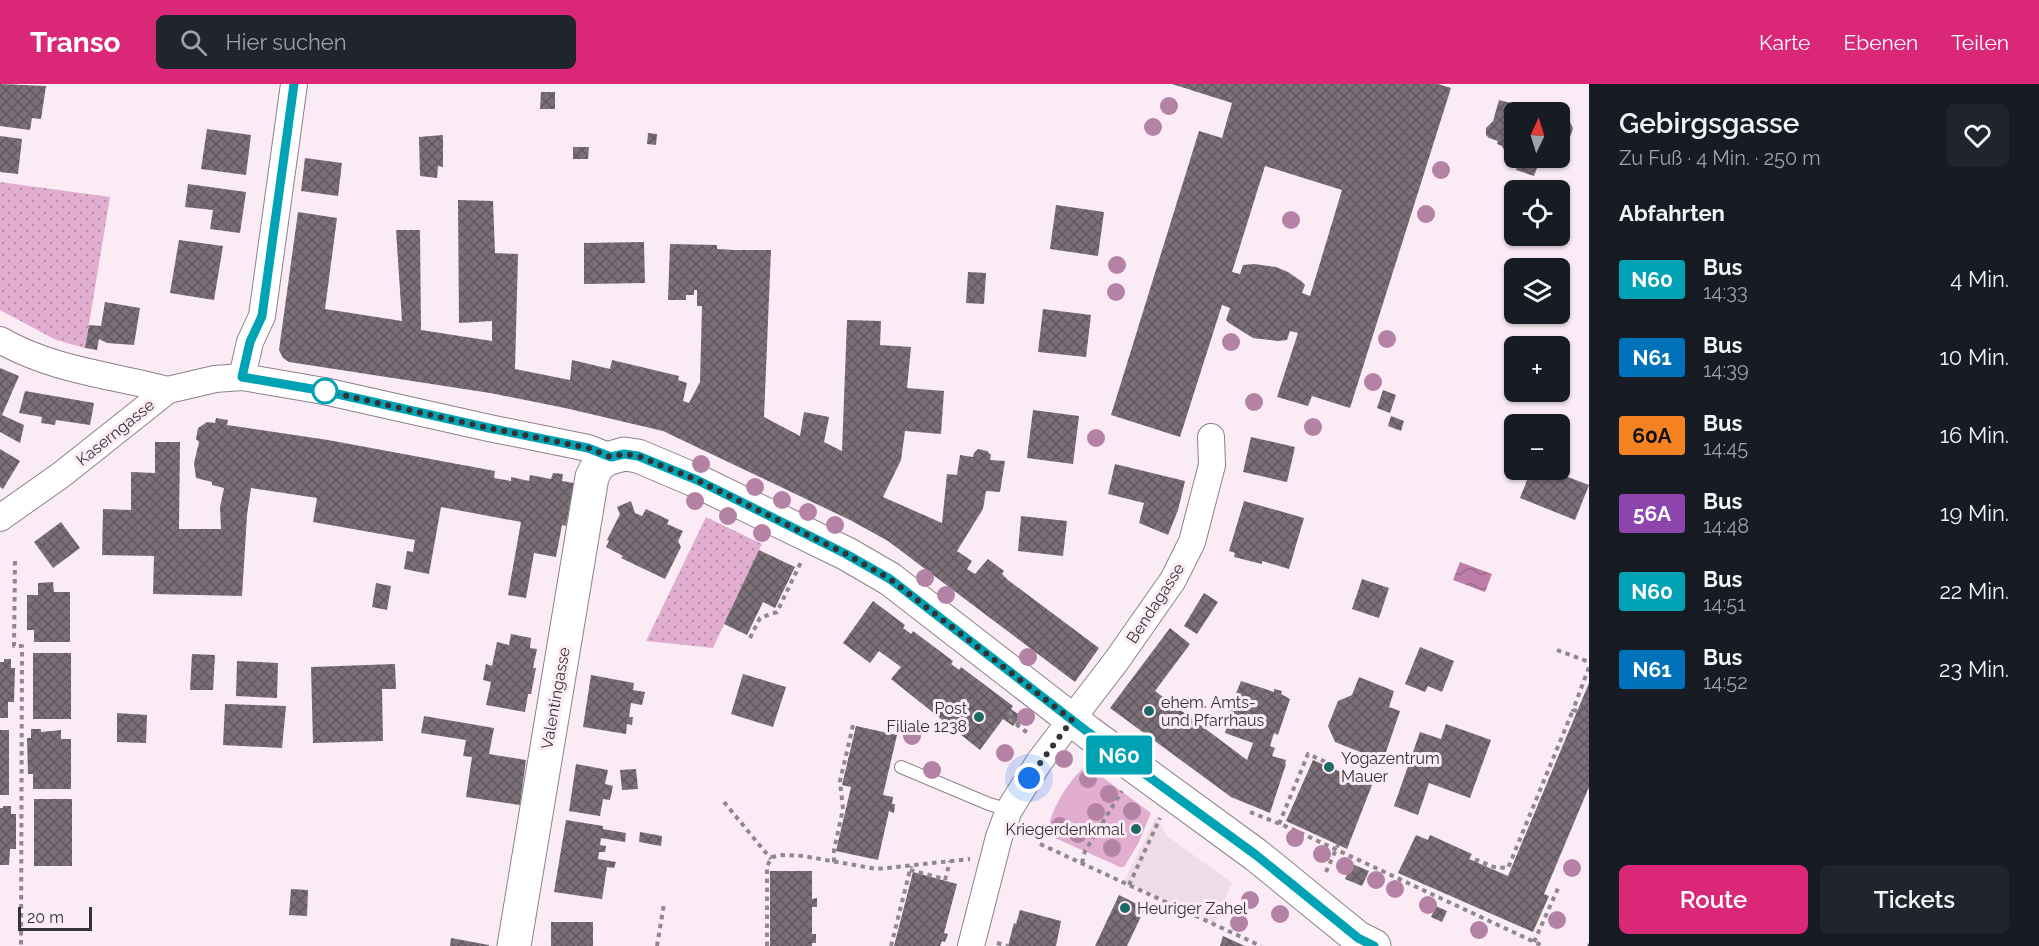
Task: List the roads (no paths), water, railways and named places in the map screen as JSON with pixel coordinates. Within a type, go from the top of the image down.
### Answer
[{"type":"main road","points":[[611,457],[624,454],[638,456],[697,480],[846,554],[890,579],[1059,710],[1256,855],[1358,938],[1374,946]]},
{"type":"main road","name":"Valentingasse","points":[[514,946],[592,477],[598,465],[611,457]]},
{"type":"street","points":[[242,377],[250,342],[262,316],[294,84]]},
{"type":"street","points":[[0,340],[43,360],[79,371],[168,390]]},
{"type":"street","name":"Kaserngasse","points":[[0,518],[62,475],[168,390],[205,380],[242,377],[324,391],[588,448],[611,457]]},
{"type":"street","name":"Bendagasse","points":[[970,946],[1006,818],[1039,762],[1059,710],[1117,660],[1173,580],[1192,542],[1212,465],[1211,437]]},
{"type":"lane","points":[[901,767],[989,804],[1006,818]]},
{"type":"water","points":[[1460,562],[1492,574],[1485,592],[1453,580]]},
{"type":"place","name":"ehem. Amts- und Pfarrhaus","points":[[1149,711]]},
{"type":"place","name":"Post Filiale 1238","points":[[979,717]]},
{"type":"place","name":"Yogazentrum Mauer","points":[[1329,767]]},
{"type":"place","name":"Kriegerdenkmal","points":[[1136,829]]},
{"type":"place","name":"Heuriger Zahel","points":[[1125,908]]}]
